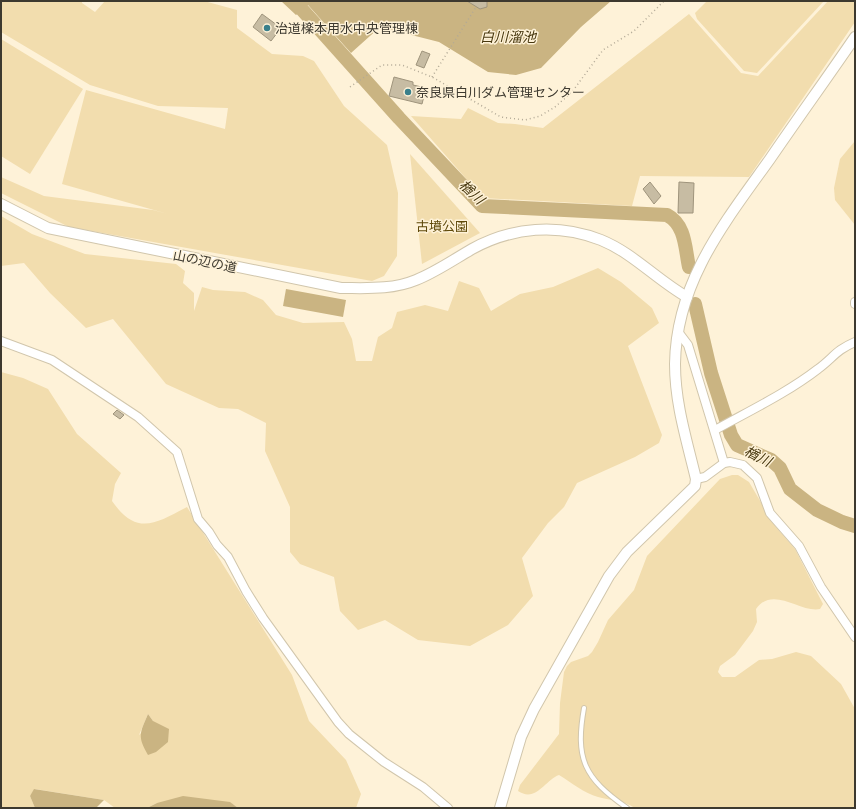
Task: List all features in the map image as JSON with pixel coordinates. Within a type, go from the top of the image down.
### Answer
[{"type":"street","points":[[500,808],[521,737],[534,708],[609,576],[627,552],[695,486],[696,480],[678,402],[675,365],[678,333],[687,297],[700,265],[721,227],[855,37]]},
{"type":"street","name":"山の辺の道","points":[[1,204],[48,228],[341,288],[386,288],[415,281],[443,268],[471,250],[496,237],[523,230],[548,229],[578,233],[601,240],[622,251],[673,289],[687,297]]},
{"type":"street","points":[[678,333],[688,345],[724,463]]},
{"type":"street","points":[[1,341],[52,360],[138,417],[171,445],[177,452],[198,519],[228,557],[246,591],[263,618],[338,722],[384,762],[424,787],[448,808]]},
{"type":"street","points":[[715,430],[781,392],[818,368],[834,354],[855,342]]},
{"type":"street","points":[[696,480],[705,477],[724,463],[737,462],[743,465],[757,478],[770,513],[799,546],[821,587],[855,637]]},
{"type":"lane","points":[[584,708],[579,739],[584,763],[599,786],[627,808]]},
{"type":"path","points":[[350,87],[382,65],[402,65],[432,76],[501,117],[525,120],[540,116],[555,107],[572,92],[602,50],[634,31],[664,1]]},
{"type":"path","points":[[432,76],[476,7]]},
{"type":"green space","points":[[1,1],[82,1],[82,3],[95,12],[105,1],[204,1],[237,10],[237,28],[272,54],[303,56],[314,61],[344,106],[387,145],[398,193],[397,256],[384,276],[372,281],[69,227],[1,193],[1,177],[44,196],[153,210],[168,214],[62,184],[86,90],[225,129],[228,108],[158,106],[90,85],[1,32]]},
{"type":"green space","points":[[707,1],[824,1],[757,73],[744,71],[697,19],[695,13]]},
{"type":"green space","points":[[828,1],[855,1],[855,22],[749,177],[640,176],[632,206],[483,198],[411,116],[461,119],[468,108],[498,123],[543,128],[689,14],[741,73],[758,76]]},
{"type":"green space","points":[[1,39],[83,89],[30,174],[1,156]]},
{"type":"green space","points":[[855,141],[855,225],[835,200],[834,188],[840,159]]},
{"type":"green space","name":"古墳公園","points":[[410,154],[480,233],[422,264]]},
{"type":"green space","points":[[1,216],[32,234],[85,254],[176,264],[185,271],[183,283],[194,293],[194,311],[202,287],[213,290],[245,292],[263,300],[276,315],[303,323],[344,322],[352,339],[356,361],[372,361],[378,337],[392,328],[397,312],[425,305],[448,311],[459,281],[479,288],[491,311],[520,294],[553,287],[598,268],[621,282],[652,308],[659,323],[628,346],[662,435],[659,443],[635,457],[577,483],[564,507],[548,523],[522,558],[533,596],[508,625],[470,646],[418,640],[385,620],[358,630],[340,611],[334,577],[300,564],[290,552],[290,507],[265,451],[266,423],[238,409],[219,408],[166,384],[113,319],[86,328],[50,293],[24,263],[1,266]]},
{"type":"green space","points":[[1,372],[23,378],[48,389],[77,434],[121,473],[115,484],[112,501],[121,512],[130,519],[139,523],[147,524],[166,518],[187,507],[292,675],[309,721],[346,760],[361,794],[356,808],[238,808],[229,802],[157,803],[147,808],[115,808],[104,800],[35,789],[30,796],[35,808],[1,808]],"holes":[[[148,714],[153,721],[139,735]]]},
{"type":"green space","points":[[732,475],[738,475],[749,482],[775,526],[795,549],[823,604],[820,609],[812,609],[778,600],[770,599],[763,602],[756,609],[757,622],[753,631],[735,655],[720,666],[718,672],[722,677],[735,677],[759,660],[772,659],[796,652],[811,656],[841,684],[855,709],[855,808],[635,808],[622,802],[593,795],[559,775],[535,793],[524,794],[518,791],[520,785],[559,734],[560,703],[564,672],[567,666],[571,662],[588,656],[592,652],[608,620],[634,590],[647,556],[720,479]]},
{"type":"water","name":"白川溜池","points":[[281,1],[611,1],[581,27],[541,68],[516,75],[488,72],[439,42],[380,27],[351,53],[308,5],[296,15]]},
{"type":"water","points":[[286,289],[346,300],[343,317],[283,306]]},
{"type":"water","points":[[148,714],[153,721],[169,729],[168,742],[156,752],[148,755],[142,743],[141,734]]},
{"type":"water","points":[[34,789],[104,800],[96,808],[35,808],[30,796]]},
{"type":"water","points":[[183,796],[230,802],[238,808],[147,808],[157,803]]},
{"type":"building","points":[[467,1],[487,1],[487,7],[480,9]]},
{"type":"building","name":"治道檪本用水中央管理棟","points":[[262,14],[281,28],[271,41],[253,27]]},
{"type":"building","points":[[422,51],[430,54],[424,68],[416,65]]},
{"type":"building","name":"奈良県白川ダム管理センター","points":[[394,77],[413,82],[413,85],[426,88],[422,104],[389,96]]},
{"type":"building","points":[[650,182],[661,196],[654,204],[643,189]]},
{"type":"building","points":[[679,182],[694,183],[693,213],[678,213]]},
{"type":"building","points":[[117,410],[124,415],[120,419],[113,414]]},
{"type":"waterway","name":"楢川","points":[[302,1],[298,5],[399,118],[482,206],[667,215],[678,225],[684,238],[689,267]]},
{"type":"waterway","name":"楢川","points":[[695,304],[711,373],[731,435],[737,445],[771,460],[780,468],[790,489],[817,510],[842,522],[855,526]]},
{"type":"place","name":"治道檪本用水中央管理棟","points":[[267,28]]},
{"type":"place","name":"奈良県白川ダム管理センター","points":[[408,92]]}]
